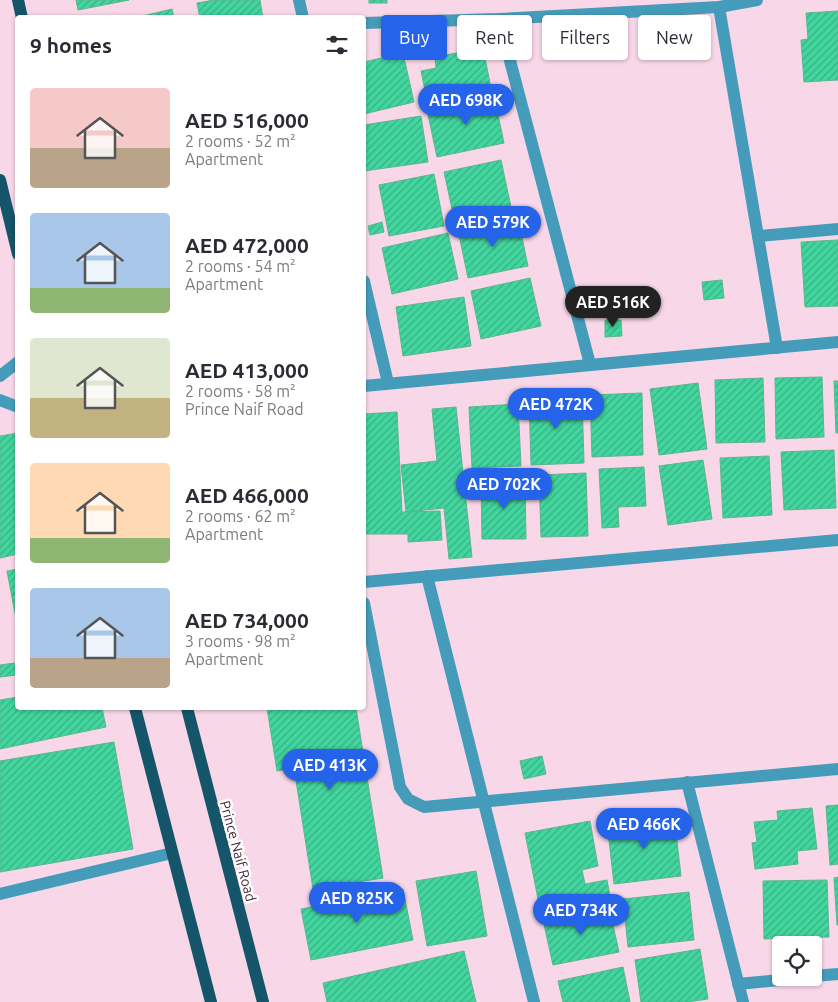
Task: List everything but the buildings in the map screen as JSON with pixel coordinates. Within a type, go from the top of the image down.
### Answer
[{"type":"main road","points":[[18,0],[21,15]]},
{"type":"main road","points":[[0,180],[3,208],[15,245]]},
{"type":"main road","points":[[136,710],[211,1002]]},
{"type":"main road","name":"Prince Naif Road","points":[[188,710],[263,1002]]},
{"type":"street","points":[[298,0],[301,15]]},
{"type":"street","points":[[532,17],[719,7],[757,0]]},
{"type":"street","points":[[719,7],[777,348]]},
{"type":"street","points":[[366,23],[457,20]]},
{"type":"street","points":[[511,60],[590,364]]},
{"type":"street","points":[[758,236],[838,229]]},
{"type":"street","points":[[366,290],[388,383]]},
{"type":"street","points":[[366,386],[838,342]]},
{"type":"street","points":[[0,376],[15,364]]},
{"type":"street","points":[[0,400],[15,406]]},
{"type":"street","points":[[366,582],[838,540]]},
{"type":"street","points":[[427,576],[534,1002]]},
{"type":"street","points":[[366,613],[400,787],[408,799],[424,807],[838,769]]},
{"type":"street","points":[[687,782],[743,1002]]},
{"type":"street","points":[[0,894],[172,853]]},
{"type":"street","points":[[822,975],[838,974]]},
{"type":"street","points":[[738,984],[772,981]]}]
